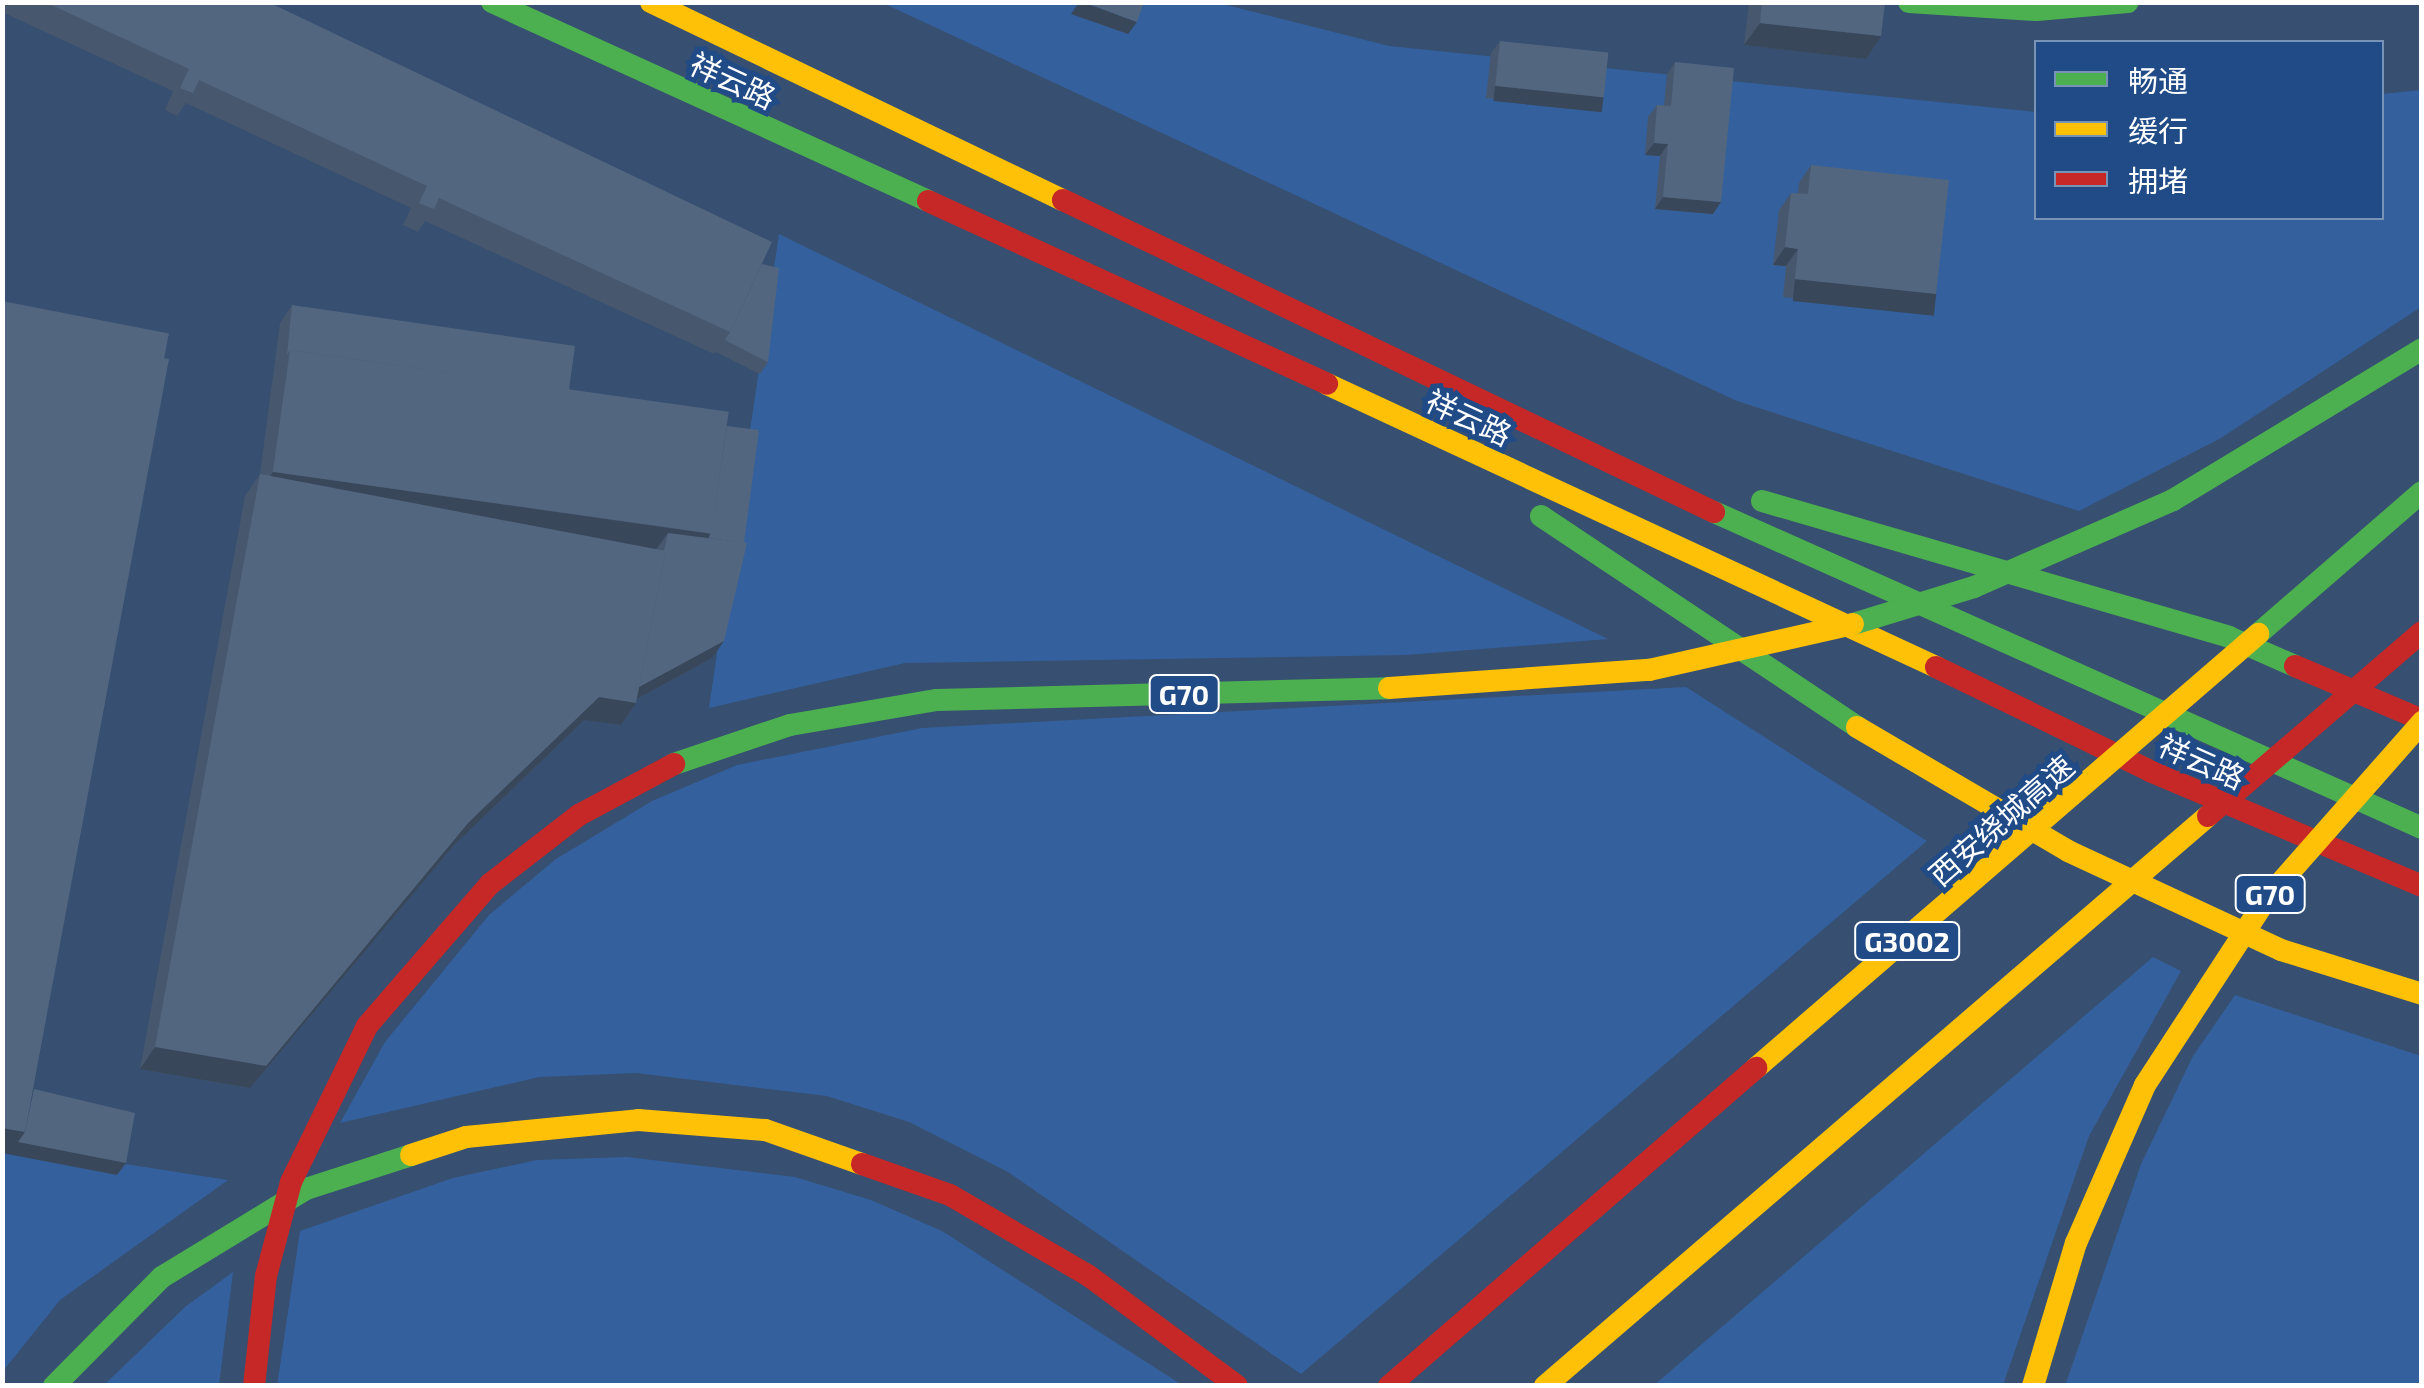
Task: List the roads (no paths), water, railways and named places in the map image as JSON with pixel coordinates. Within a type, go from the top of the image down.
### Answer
[{"type":"main road","name":"祥云路","points":[[492,2],[1303,374],[2150,771],[2422,886]]},
{"type":"main road","name":"祥云路","points":[[651,2],[1543,423],[1745,526],[2422,828]]},
{"type":"main road","points":[[1910,2],[2037,10],[2128,2]]},
{"type":"main road","name":"G70","points":[[254,1386],[266,1276],[291,1182],[376,1012],[490,884],[579,815],[677,762],[790,725],[936,700],[1515,685],[1649,670],[1816,635],[1974,587],[2172,500],[2422,349]]},
{"type":"main road","points":[[1303,374],[1613,560],[1886,746],[2068,851],[2280,950],[2422,994]]},
{"type":"main road","points":[[1543,423],[1855,531],[2229,637],[2422,721]]},
{"type":"main road","name":"西安绕城高速","points":[[1389,1386],[2422,492]]},
{"type":"main road","points":[[1545,1386],[2422,632]]},
{"type":"main road","name":"G70","points":[[2032,1386],[2076,1243],[2145,1085],[2267,898],[2422,721]]},
{"type":"main road","points":[[54,1386],[162,1277],[306,1189],[466,1137],[638,1120],[765,1130],[950,1195],[1088,1276],[1237,1386]]}]
